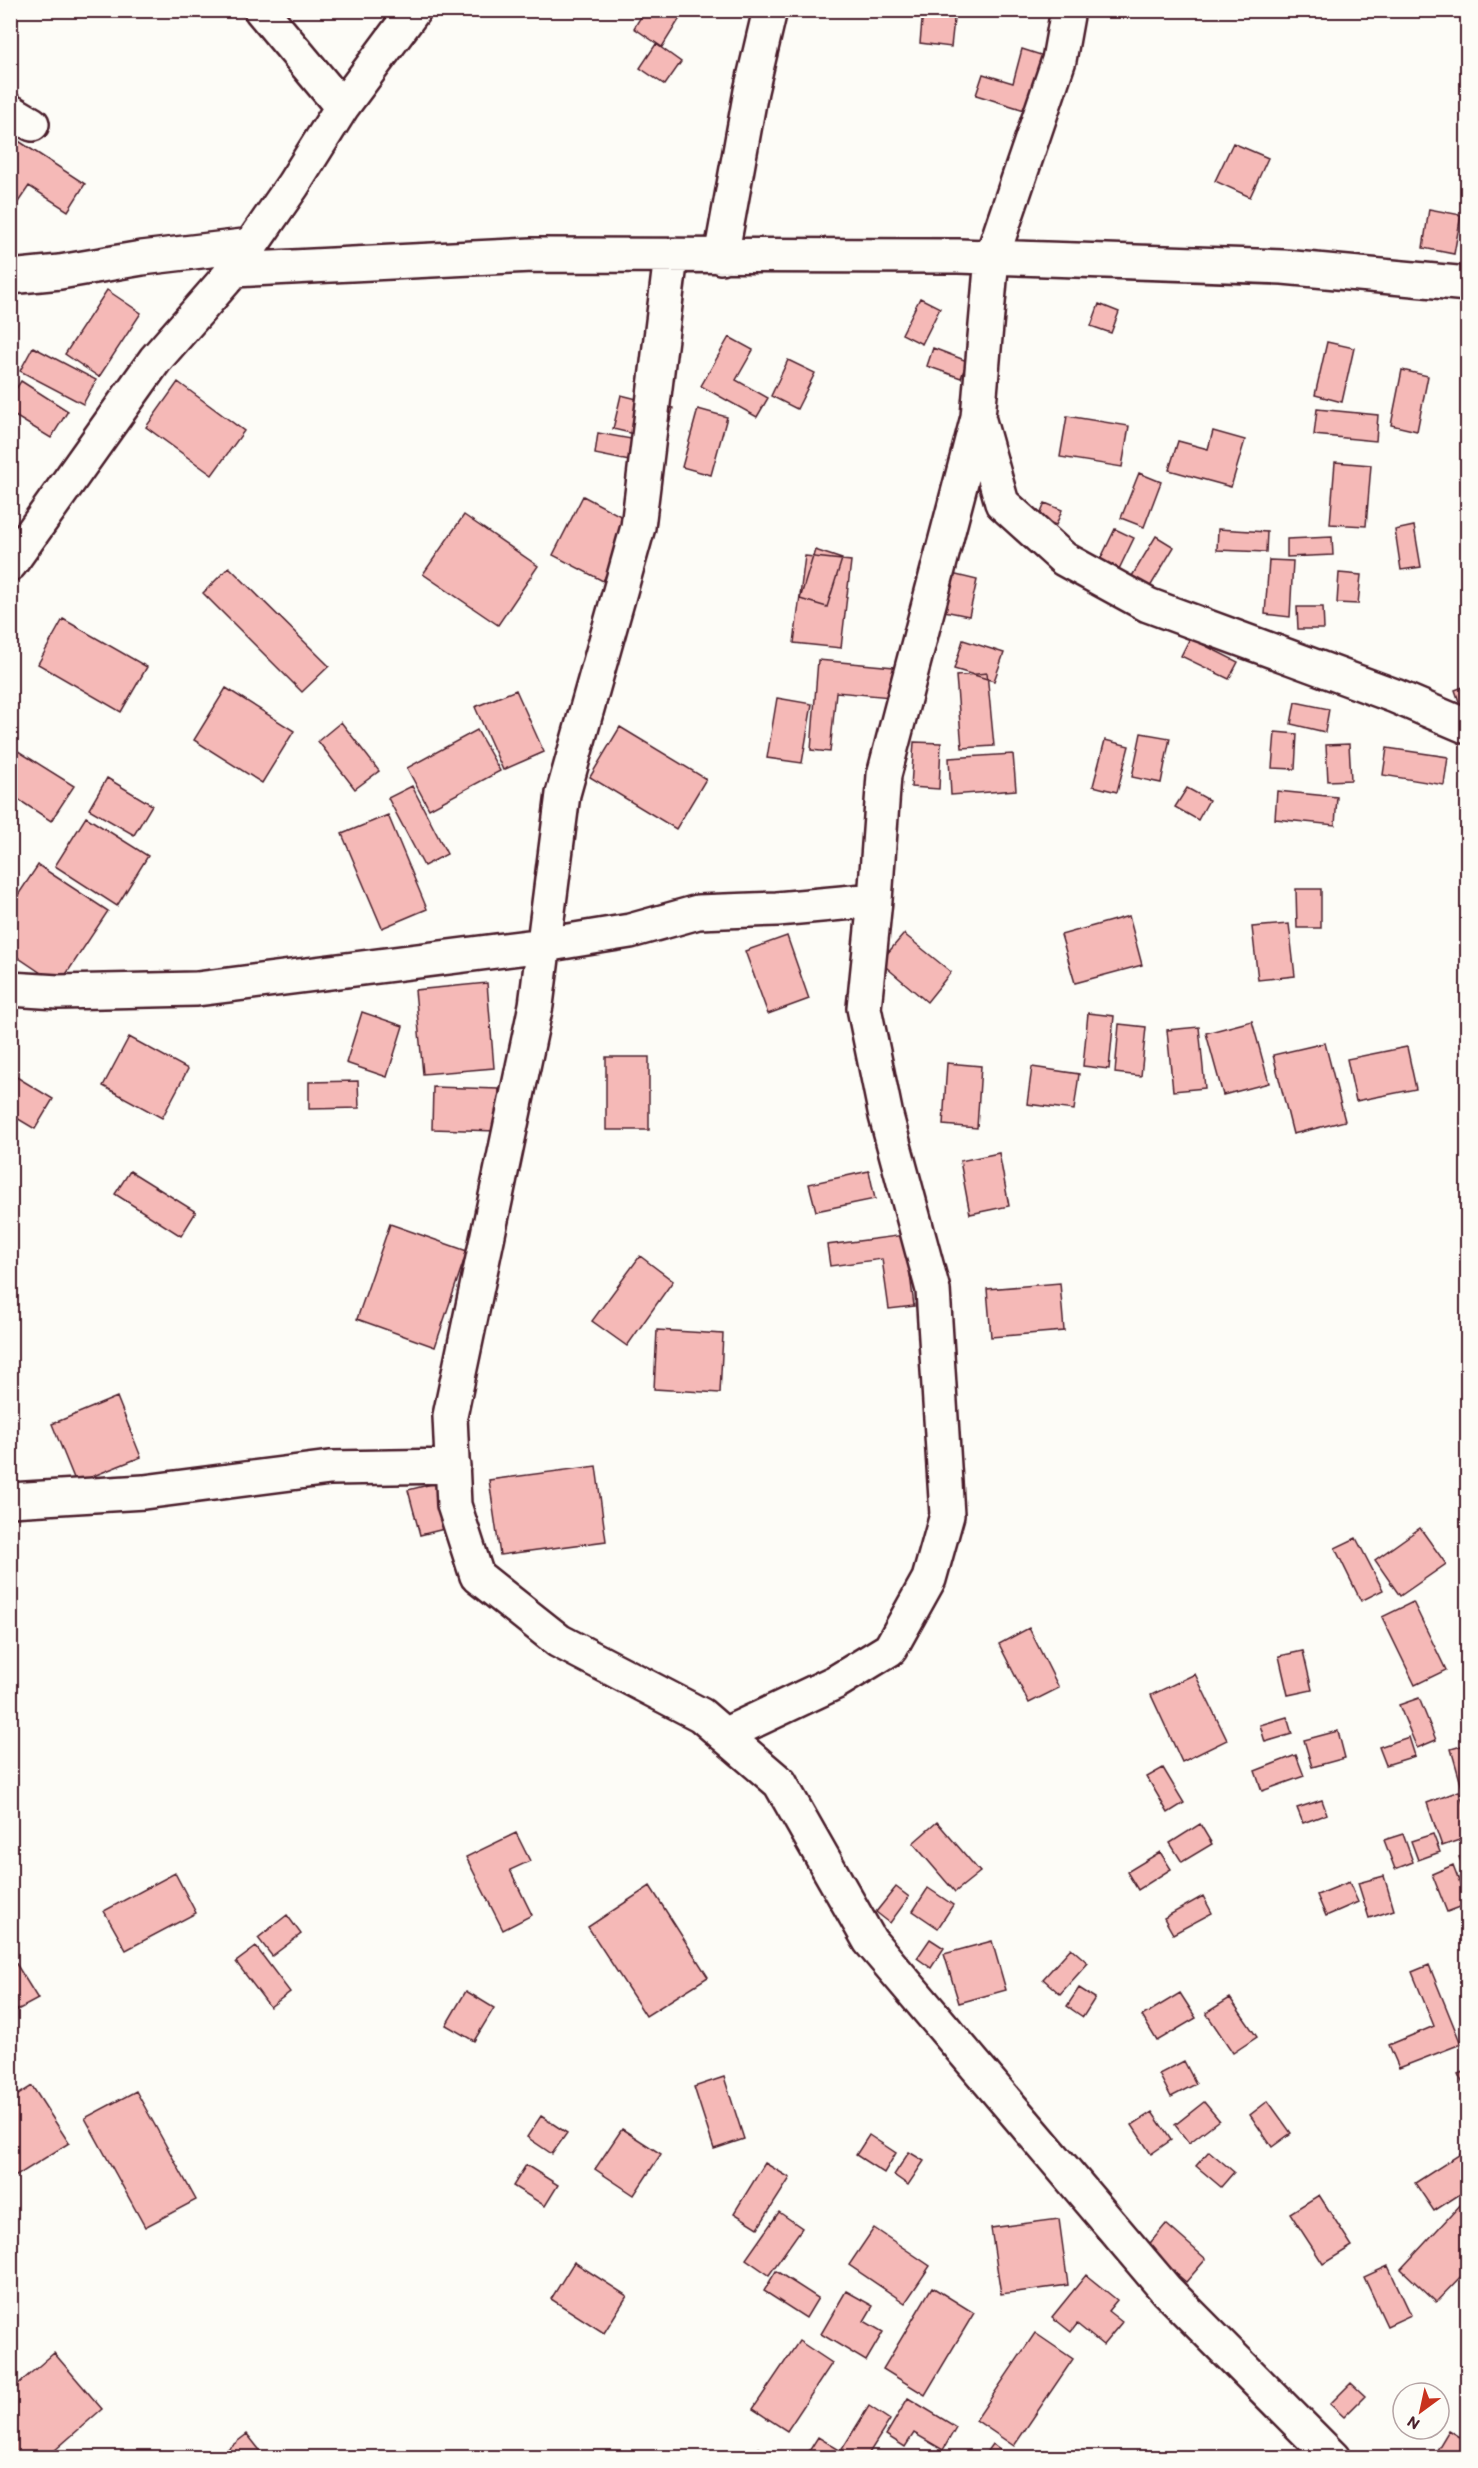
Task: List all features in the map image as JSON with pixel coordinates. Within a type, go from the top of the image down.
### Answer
[{"type":"street","points":[[261,10],[342,107]]},
{"type":"street","points":[[10,564],[155,360],[243,258],[342,107],[414,10]]},
{"type":"street","points":[[721,257],[751,91],[770,10]]},
{"type":"street","points":[[724,1735],[836,1682],[890,1649],[929,1579],[947,1515],[933,1290],[886,1116],[864,1008],[884,775],[978,417],[992,257],[1059,60],[1068,10]]},
{"type":"street","points":[[10,278],[142,258],[532,255],[992,257],[1283,267],[1467,284]]},
{"type":"street","points":[[671,256],[638,527],[563,794],[536,1005],[450,1416],[454,1505],[477,1576],[559,1641],[701,1715],[780,1783],[870,1941],[1166,2290],[1333,2457]]},
{"type":"street","points":[[978,417],[1002,504],[1064,559],[1148,606],[1395,696],[1467,727]]},
{"type":"street","points":[[10,989],[58,992],[197,989],[544,945],[630,931],[698,912],[777,909],[875,900]]},
{"type":"street","points":[[10,1500],[144,1492],[330,1468],[453,1466]]},
{"type":"building","points":[[645,10],[685,10],[662,47],[634,28]]},
{"type":"building","points":[[923,10],[955,10],[951,47],[920,43]]},
{"type":"building","points":[[656,44],[681,62],[665,85],[640,68]]},
{"type":"building","points":[[1022,49],[1047,57],[1031,112],[976,95],[983,74],[1013,83]]},
{"type":"building","points":[[14,138],[85,184],[68,211],[29,186],[10,214],[10,144]]},
{"type":"building","points":[[1233,143],[1268,158],[1250,197],[1215,181]]},
{"type":"building","points":[[1429,209],[1461,215],[1454,254],[1423,248]]},
{"type":"building","points":[[107,290],[141,313],[99,377],[65,354]]},
{"type":"building","points":[[920,298],[940,308],[922,344],[902,334]]},
{"type":"building","points":[[1099,304],[1119,312],[1111,333],[1091,326]]},
{"type":"building","points":[[729,337],[753,350],[736,380],[768,398],[757,417],[701,386]]},
{"type":"building","points":[[1327,342],[1354,348],[1342,402],[1315,395]]},
{"type":"building","points":[[33,347],[96,380],[83,404],[20,371]]},
{"type":"building","points":[[933,348],[967,361],[961,378],[927,366]]},
{"type":"building","points":[[788,360],[815,373],[797,409],[771,396]]},
{"type":"building","points":[[1402,370],[1428,376],[1417,431],[1391,425]]},
{"type":"building","points":[[21,381],[68,411],[51,438],[10,413],[10,398]]},
{"type":"building","points":[[178,382],[244,431],[212,475],[146,427]]},
{"type":"building","points":[[621,395],[673,408],[665,441],[613,429]]},
{"type":"building","points":[[698,409],[727,417],[711,475],[682,467]]},
{"type":"building","points":[[1317,409],[1378,415],[1376,441],[1314,435]]},
{"type":"building","points":[[1067,416],[1129,426],[1122,467],[1060,457]]},
{"type":"building","points":[[1213,431],[1245,440],[1231,487],[1169,470],[1178,441],[1208,449]]},
{"type":"building","points":[[598,433],[659,444],[654,466],[595,454]]},
{"type":"building","points":[[1335,462],[1371,465],[1366,526],[1330,524]]},
{"type":"building","points":[[1139,473],[1161,482],[1144,527],[1121,518]]},
{"type":"building","points":[[583,496],[632,522],[603,581],[553,555]]},
{"type":"building","points":[[1045,503],[1062,510],[1056,525],[1039,518]]},
{"type":"building","points":[[464,515],[538,566],[498,625],[423,574]]},
{"type":"building","points":[[1414,526],[1421,567],[1401,570],[1395,530]]},
{"type":"building","points":[[1115,529],[1134,538],[1119,569],[1100,560]]},
{"type":"building","points":[[1218,529],[1267,532],[1266,552],[1217,550]]},
{"type":"building","points":[[1156,536],[1174,547],[1150,587],[1132,576]]},
{"type":"building","points":[[1332,537],[1333,555],[1287,557],[1287,539]]},
{"type":"building","points":[[815,550],[842,559],[827,607],[800,599]]},
{"type":"building","points":[[805,556],[851,561],[841,648],[794,643]]},
{"type":"building","points":[[1269,560],[1293,561],[1290,617],[1265,614]]},
{"type":"building","points":[[229,567],[329,666],[302,692],[203,593]]},
{"type":"building","points":[[1339,573],[1361,575],[1358,604],[1337,603]]},
{"type":"building","points":[[952,574],[977,580],[969,616],[944,611]]},
{"type":"building","points":[[1297,607],[1323,607],[1324,629],[1298,629]]},
{"type":"building","points":[[63,619],[147,667],[121,712],[38,664]]},
{"type":"building","points":[[1190,638],[1238,662],[1229,679],[1181,656]]},
{"type":"building","points":[[963,640],[1004,653],[994,681],[954,669]]},
{"type":"building","points":[[818,660],[894,667],[891,697],[836,692],[830,752],[811,750]]},
{"type":"building","points":[[987,673],[994,746],[962,748],[956,676]]},
{"type":"building","points":[[1468,685],[1468,705],[1461,707],[1455,690]]},
{"type":"building","points":[[226,688],[294,731],[262,783],[194,740]]},
{"type":"building","points":[[516,690],[544,752],[503,770],[475,707]]},
{"type":"building","points":[[777,698],[812,704],[802,763],[767,758]]},
{"type":"building","points":[[1295,702],[1329,709],[1325,732],[1291,724]]},
{"type":"building","points":[[341,722],[379,771],[355,789],[318,741]]},
{"type":"building","points":[[620,727],[706,779],[676,829],[590,777]]},
{"type":"building","points":[[477,730],[500,771],[429,809],[407,768]]},
{"type":"building","points":[[1275,732],[1297,734],[1295,769],[1272,768]]},
{"type":"building","points":[[1141,733],[1170,738],[1161,783],[1132,777]]},
{"type":"building","points":[[1105,740],[1129,746],[1117,792],[1093,786]]},
{"type":"building","points":[[914,742],[941,743],[939,789],[911,787]]},
{"type":"building","points":[[1349,744],[1351,780],[1328,781],[1326,745]]},
{"type":"building","points":[[10,746],[74,786],[51,821],[10,794]]},
{"type":"building","points":[[1387,748],[1448,757],[1444,785],[1383,775]]},
{"type":"building","points":[[1013,754],[1016,790],[951,795],[949,758]]},
{"type":"building","points":[[107,778],[152,805],[134,835],[89,809]]},
{"type":"building","points":[[412,786],[447,854],[424,866],[388,798]]},
{"type":"building","points":[[1187,788],[1209,800],[1198,820],[1175,807]]},
{"type":"building","points":[[1277,791],[1337,797],[1335,825],[1275,819]]},
{"type":"building","points":[[388,815],[427,909],[382,928],[342,834]]},
{"type":"building","points":[[86,817],[148,856],[117,906],[55,866]]},
{"type":"building","points":[[38,865],[108,911],[59,985],[10,952],[10,907]]},
{"type":"building","points":[[1296,889],[1321,889],[1321,928],[1297,928]]},
{"type":"building","points":[[1129,916],[1142,965],[1075,983],[1061,935]]},
{"type":"building","points":[[1289,924],[1295,976],[1258,980],[1252,927]]},
{"type":"building","points":[[904,934],[951,972],[927,1002],[880,962]]},
{"type":"building","points":[[787,936],[809,999],[768,1014],[745,951]]},
{"type":"building","points":[[487,983],[494,1068],[423,1074],[415,990]]},
{"type":"building","points":[[362,1012],[403,1026],[387,1077],[346,1063]]},
{"type":"building","points":[[1088,1013],[1114,1016],[1109,1069],[1083,1066]]},
{"type":"building","points":[[1252,1021],[1269,1083],[1223,1095],[1206,1033]]},
{"type":"building","points":[[1119,1024],[1146,1027],[1141,1076],[1115,1073]]},
{"type":"building","points":[[1199,1027],[1205,1088],[1173,1091],[1167,1030]]},
{"type":"building","points":[[129,1037],[188,1069],[162,1118],[103,1086]]},
{"type":"building","points":[[1325,1043],[1345,1121],[1293,1134],[1273,1055]]},
{"type":"building","points":[[1407,1047],[1416,1089],[1356,1101],[1347,1059]]},
{"type":"building","points":[[606,1057],[649,1057],[649,1130],[606,1130]]},
{"type":"building","points":[[947,1063],[981,1066],[977,1128],[943,1125]]},
{"type":"building","points":[[1032,1067],[1079,1074],[1074,1110],[1027,1104]]},
{"type":"building","points":[[10,1073],[53,1099],[35,1129],[10,1114]]},
{"type":"building","points":[[358,1081],[359,1108],[309,1109],[309,1082]]},
{"type":"building","points":[[433,1087],[499,1089],[497,1131],[432,1129]]},
{"type":"building","points":[[999,1153],[1009,1206],[970,1214],[960,1161]]},
{"type":"building","points":[[130,1171],[196,1212],[181,1236],[115,1194]]},
{"type":"building","points":[[869,1171],[875,1199],[816,1211],[809,1184]]},
{"type":"building","points":[[390,1224],[467,1251],[435,1347],[357,1319]]},
{"type":"building","points":[[905,1235],[914,1306],[889,1309],[882,1259],[830,1266],[827,1245]]},
{"type":"building","points":[[640,1256],[673,1281],[627,1346],[592,1321]]},
{"type":"building","points":[[1060,1283],[1064,1331],[991,1337],[987,1289]]},
{"type":"building","points":[[657,1330],[723,1334],[720,1393],[654,1389]]},
{"type":"building","points":[[117,1397],[141,1457],[76,1483],[52,1424]]},
{"type":"building","points":[[596,1466],[606,1541],[500,1555],[489,1480]]},
{"type":"building","points":[[464,1476],[476,1521],[420,1535],[408,1490]]},
{"type":"building","points":[[1420,1528],[1446,1564],[1400,1596],[1375,1560]]},
{"type":"building","points":[[1356,1538],[1383,1590],[1361,1601],[1335,1548]]},
{"type":"building","points":[[1413,1602],[1446,1670],[1415,1685],[1382,1617]]},
{"type":"building","points":[[1029,1628],[1059,1688],[1029,1703],[999,1644]]},
{"type":"building","points":[[1303,1651],[1312,1690],[1288,1695],[1279,1656]]},
{"type":"building","points":[[1195,1674],[1227,1740],[1182,1762],[1151,1695]]},
{"type":"building","points":[[1419,1698],[1436,1740],[1417,1748],[1399,1705]]},
{"type":"building","points":[[1287,1717],[1292,1734],[1265,1742],[1260,1725]]},
{"type":"building","points":[[1338,1731],[1345,1758],[1312,1767],[1304,1740]]},
{"type":"building","points":[[1409,1737],[1415,1756],[1386,1765],[1379,1747]]},
{"type":"building","points":[[1468,1744],[1468,1798],[1465,1798],[1451,1749]]},
{"type":"building","points":[[1296,1755],[1304,1776],[1262,1791],[1255,1771]]},
{"type":"building","points":[[1163,1768],[1184,1803],[1168,1813],[1147,1777]]},
{"type":"building","points":[[1459,1791],[1468,1817],[1468,1837],[1442,1846],[1427,1803]]},
{"type":"building","points":[[1322,1800],[1327,1814],[1303,1823],[1297,1808]]},
{"type":"building","points":[[937,1822],[980,1872],[955,1892],[913,1843]]},
{"type":"building","points":[[1200,1824],[1212,1844],[1182,1862],[1170,1843]]},
{"type":"building","points":[[516,1833],[530,1861],[510,1870],[532,1915],[503,1930],[466,1857]]},
{"type":"building","points":[[1403,1834],[1413,1862],[1395,1869],[1384,1840]]},
{"type":"building","points":[[1433,1834],[1440,1852],[1418,1860],[1411,1841]]},
{"type":"building","points":[[1160,1852],[1171,1869],[1138,1890],[1127,1872]]},
{"type":"building","points":[[1468,1854],[1468,1879],[1459,1857]]},
{"type":"building","points":[[1453,1865],[1468,1904],[1447,1912],[1432,1874]]},
{"type":"building","points":[[175,1873],[196,1913],[126,1950],[104,1911]]},
{"type":"building","points":[[1384,1876],[1394,1910],[1369,1918],[1358,1883]]},
{"type":"building","points":[[1349,1882],[1358,1902],[1326,1916],[1317,1895]]},
{"type":"building","points":[[650,1886],[708,1977],[646,2016],[588,1927]]},
{"type":"building","points":[[896,1887],[909,1897],[890,1923],[876,1912]]},
{"type":"building","points":[[928,1888],[953,1905],[938,1928],[913,1911]]},
{"type":"building","points":[[1203,1896],[1212,1913],[1173,1934],[1164,1918]]},
{"type":"building","points":[[287,1915],[301,1934],[272,1956],[258,1938]]},
{"type":"building","points":[[930,1939],[944,1948],[931,1968],[917,1958]]},
{"type":"building","points":[[992,1941],[1006,1990],[959,2003],[944,1954]]},
{"type":"building","points":[[256,1947],[290,1992],[270,2007],[236,1962]]},
{"type":"building","points":[[1071,1948],[1088,1963],[1060,1994],[1043,1979]]},
{"type":"building","points":[[10,1954],[38,1999],[10,2014]]},
{"type":"building","points":[[1429,1965],[1461,2044],[1399,2068],[1389,2045],[1434,2026],[1412,1972]]},
{"type":"building","points":[[1079,1988],[1095,1998],[1083,2017],[1067,2006]]},
{"type":"building","points":[[466,1991],[494,2008],[474,2041],[446,2025]]},
{"type":"building","points":[[1180,1993],[1196,2018],[1157,2041],[1142,2016]]},
{"type":"building","points":[[1230,1998],[1257,2037],[1233,2053],[1206,2013]]},
{"type":"building","points":[[1184,2061],[1196,2084],[1171,2097],[1159,2074]]},
{"type":"building","points":[[1468,2070],[1468,2094],[1458,2074]]},
{"type":"building","points":[[724,2077],[744,2139],[714,2149],[694,2087]]},
{"type":"building","points":[[32,2086],[69,2143],[10,2180],[10,2100]]},
{"type":"building","points":[[136,2091],[196,2200],[145,2227],[85,2118]]},
{"type":"building","points":[[1268,2101],[1291,2133],[1272,2147],[1250,2115]]},
{"type":"building","points":[[1204,2102],[1219,2120],[1189,2143],[1175,2125]]},
{"type":"building","points":[[1152,2112],[1171,2140],[1151,2154],[1132,2125]]},
{"type":"building","points":[[541,2116],[567,2133],[552,2154],[527,2137]]},
{"type":"building","points":[[622,2129],[661,2154],[634,2195],[595,2169]]},
{"type":"building","points":[[869,2135],[896,2153],[884,2173],[856,2155]]},
{"type":"building","points":[[1468,2149],[1468,2189],[1434,2211],[1415,2183]]},
{"type":"building","points":[[1209,2151],[1234,2172],[1221,2187],[1196,2166]]},
{"type":"building","points":[[909,2152],[924,2161],[908,2185],[894,2175]]},
{"type":"building","points":[[765,2163],[790,2178],[758,2228],[734,2213]]},
{"type":"building","points":[[526,2165],[558,2185],[545,2206],[513,2186]]},
{"type":"building","points":[[1319,2195],[1352,2246],[1323,2264],[1290,2213]]},
{"type":"building","points":[[1463,2202],[1468,2206],[1468,2269],[1436,2302],[1401,2269]]},
{"type":"building","points":[[779,2212],[802,2228],[769,2275],[746,2259]]},
{"type":"building","points":[[1059,2219],[1068,2285],[1001,2294],[991,2228]]},
{"type":"building","points":[[1166,2224],[1206,2259],[1186,2282],[1146,2248]]},
{"type":"building","points":[[874,2228],[930,2266],[905,2303],[849,2265]]},
{"type":"building","points":[[574,2262],[627,2296],[604,2333],[551,2299]]},
{"type":"building","points":[[1388,2266],[1411,2315],[1387,2326],[1364,2277]]},
{"type":"building","points":[[776,2271],[818,2298],[806,2318],[764,2291]]},
{"type":"building","points":[[1086,2275],[1117,2300],[1108,2311],[1122,2322],[1103,2345],[1077,2324],[1071,2332],[1052,2317]]},
{"type":"building","points":[[932,2287],[974,2313],[925,2395],[883,2369]]},
{"type":"building","points":[[846,2291],[873,2306],[864,2321],[883,2332],[866,2361],[821,2334]]},
{"type":"building","points":[[1035,2333],[1073,2359],[1014,2446],[976,2420]]},
{"type":"building","points":[[799,2341],[832,2363],[787,2431],[753,2409]]},
{"type":"building","points":[[54,2353],[102,2409],[46,2458],[10,2458],[10,2391]]},
{"type":"building","points":[[1351,2383],[1365,2396],[1344,2417],[1330,2404]]},
{"type":"building","points":[[908,2398],[956,2427],[943,2450],[914,2433],[905,2447],[886,2435]]},
{"type":"building","points":[[869,2406],[890,2420],[866,2458],[806,2456],[818,2437],[841,2451]]},
{"type":"building","points":[[1451,2431],[1468,2442],[1468,2458],[1438,2458],[1434,2455],[1442,2441],[1451,2441]]},
{"type":"building","points":[[247,2434],[266,2458],[216,2458]]},
{"type":"building","points":[[992,2444],[1010,2458],[982,2458]]},
{"type":"building","points":[[759,2448],[775,2458],[753,2458]]}]
